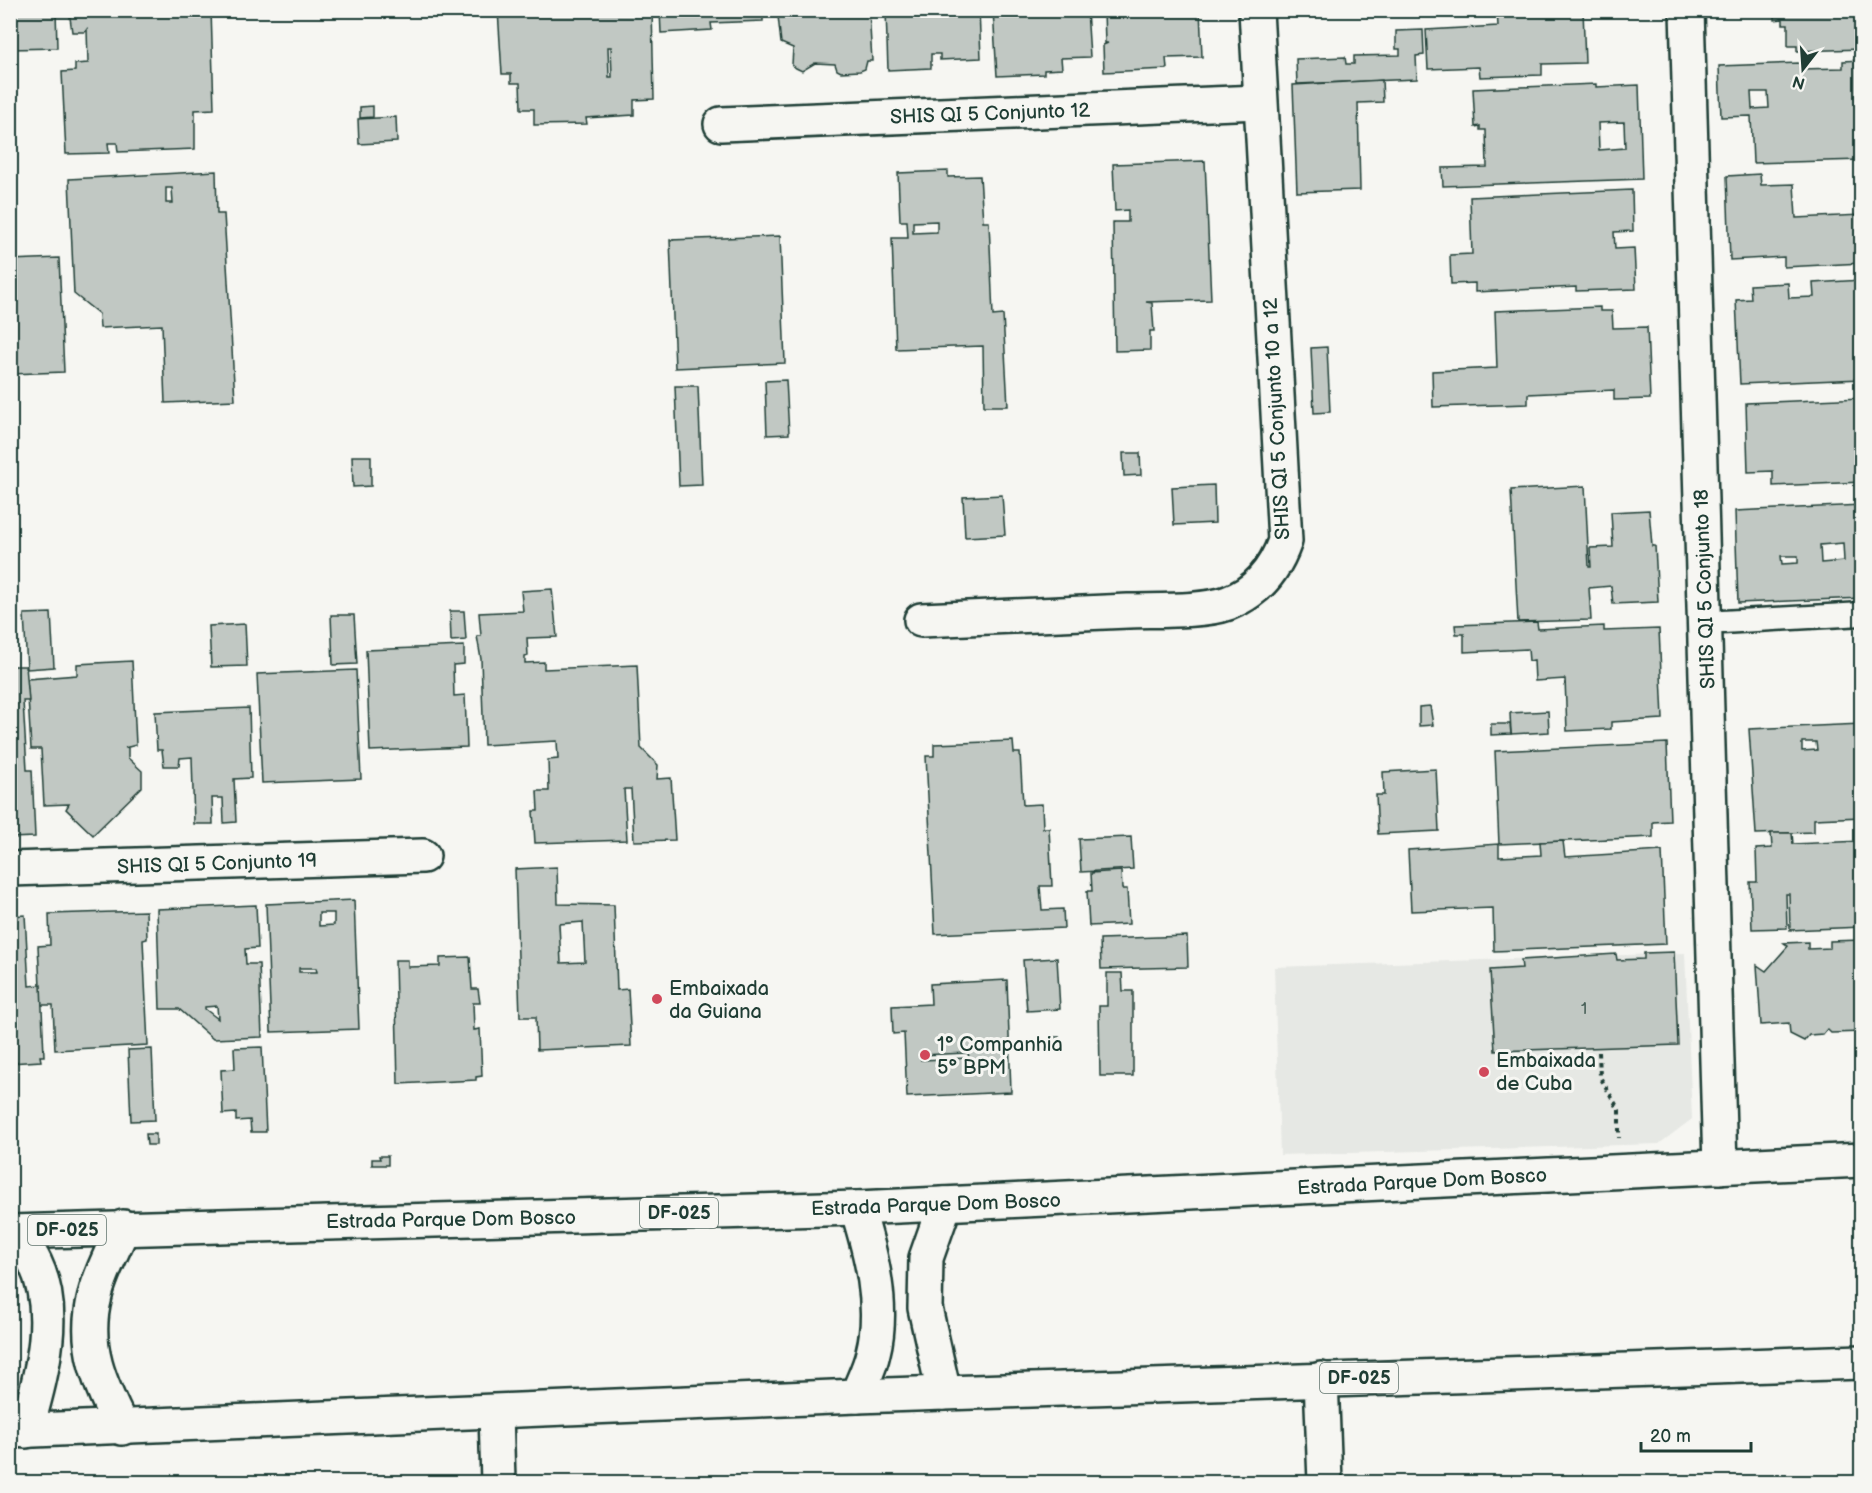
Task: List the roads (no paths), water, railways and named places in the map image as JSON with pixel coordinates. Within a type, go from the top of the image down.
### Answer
[{"type":"main road","name":"SHIS QI 5 Conjunto 10 a 12","points":[[921,620],[1180,609],[1227,604],[1252,590],[1277,563],[1285,541],[1259,102],[1256,10]]},
{"type":"main road","name":"SHIS QI 5 Conjunto 18","points":[[1687,10],[1720,1167]]},
{"type":"main road","name":"SHIS QI 5 Conjunto 12","points":[[721,124],[1259,102]]},
{"type":"main road","name":"SHIS QI 5 Conjunto 19","points":[[10,869],[423,856]]},
{"type":"main road","name":"Estrada Parque Dom Bosco","points":[[13,1232],[123,1227],[857,1208],[1862,1160]]},
{"type":"main road","points":[[944,1393],[925,1308],[926,1258],[945,1204]]},
{"type":"main road","points":[[857,1208],[870,1251],[877,1305],[874,1353],[857,1396]]},
{"type":"main road","points":[[122,1428],[103,1390],[90,1349],[94,1295],[123,1227]]},
{"type":"main road","points":[[13,1232],[35,1262],[44,1289],[46,1344],[18,1431]]},
{"type":"main road","name":"DF-025","points":[[18,1431],[496,1413],[857,1396],[1862,1362]]},
{"type":"main road","points":[[1321,1380],[1325,1482]]},
{"type":"main road","points":[[496,1413],[498,1482]]},
{"type":"lane","points":[[1705,623],[1862,614]]},
{"type":"place","name":"Embaixada da Guiana","points":[[657,999]]},
{"type":"place","name":"1° Companhia 5° BPM","points":[[925,1055]]},
{"type":"place","name":"Embaixada de Cuba","points":[[1484,1072]]}]
